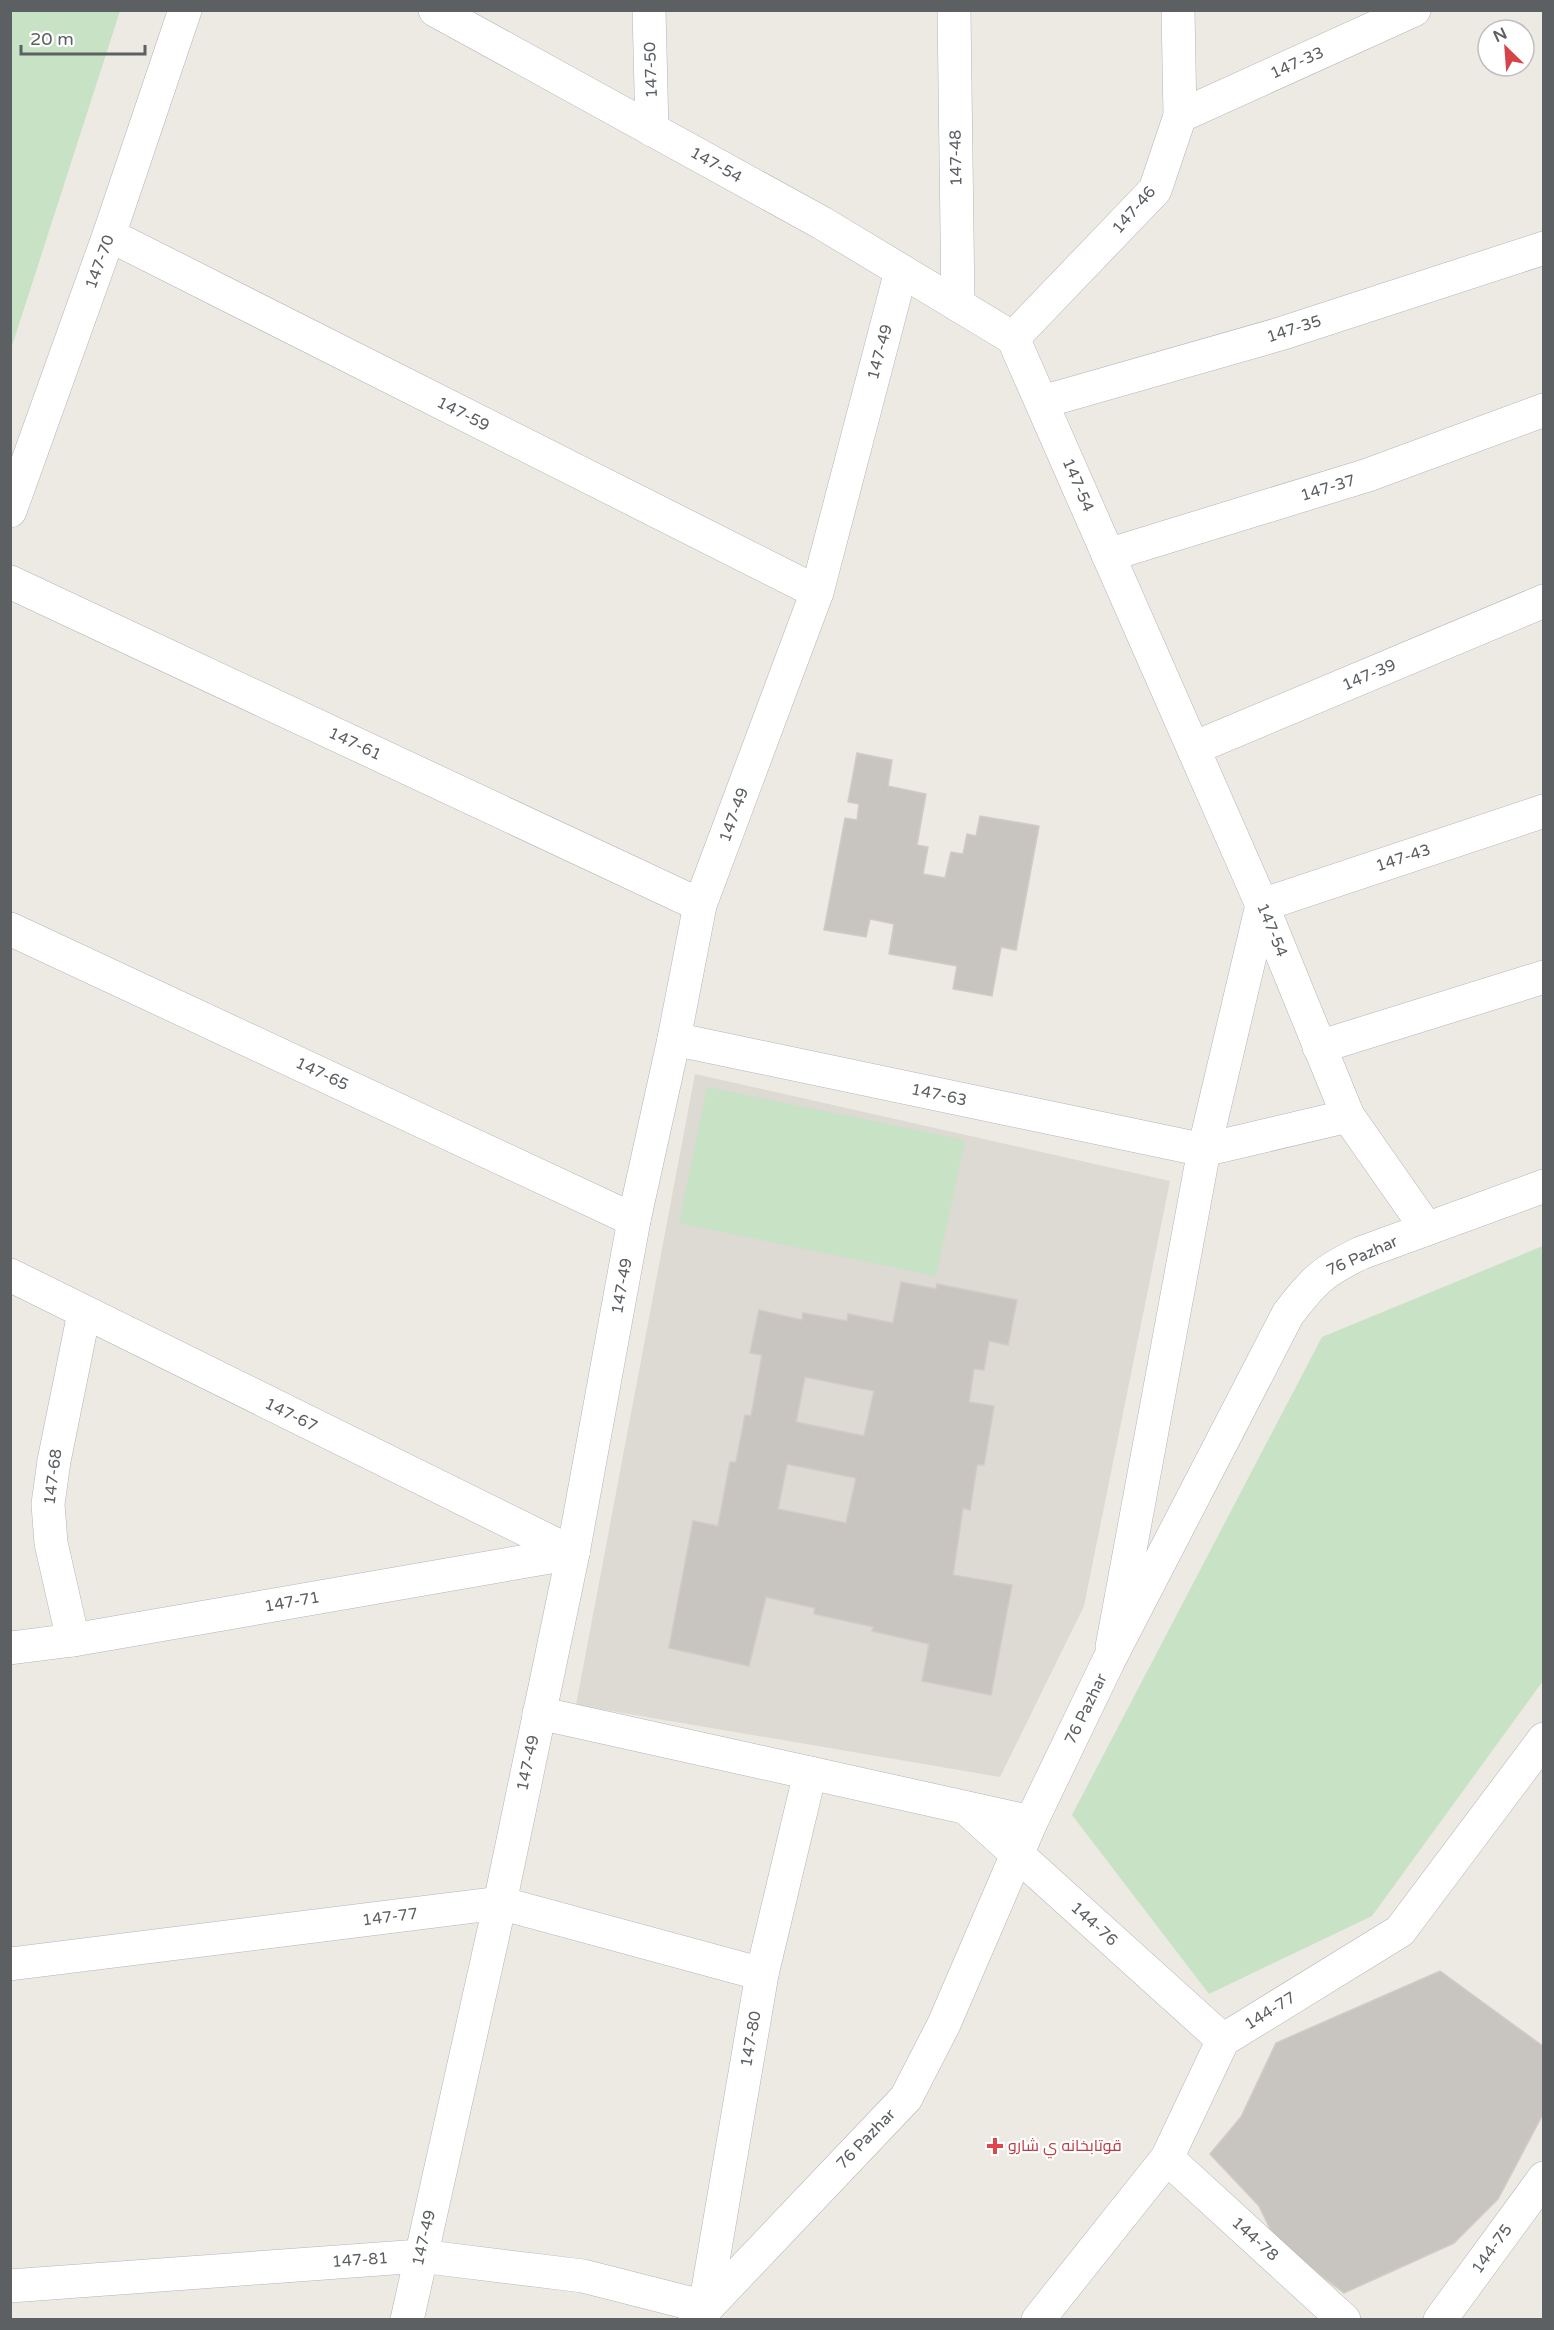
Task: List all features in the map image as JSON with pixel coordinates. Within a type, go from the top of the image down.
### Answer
[{"type":"street","name":"147-70","points":[[10,511],[110,235],[185,10]]},
{"type":"street","name":"147-54","points":[[435,10],[822,223],[1013,338],[1262,905],[1348,1116],[1427,1229]]},
{"type":"street","name":"147-50","points":[[649,10],[652,130]]},
{"type":"street","name":"147-48","points":[[954,10],[958,305]]},
{"type":"street","name":"147-46","points":[[1013,338],[1155,190],[1180,116],[1178,10]]},
{"type":"street","name":"147-33","points":[[1180,116],[1414,10]]},
{"type":"street","name":"147-59","points":[[110,235],[817,592]]},
{"type":"street","name":"147-35","points":[[1042,402],[1280,334],[1544,248]]},
{"type":"street","name":"147-49","points":[[407,2319],[500,1903],[573,1553],[634,1220],[674,1039],[700,905],[817,592],[901,271]]},
{"type":"street","name":"147-37","points":[[1108,555],[1368,476],[1544,410]]},
{"type":"street","name":"147-61","points":[[10,582],[700,905]]},
{"type":"street","name":"147-39","points":[[1194,748],[1544,601]]},
{"type":"street","name":"147-43","points":[[1262,905],[1544,811]]},
{"type":"street","points":[[1109,1660],[1204,1150],[1262,905]]},
{"type":"street","name":"147-65","points":[[10,929],[634,1220]]},
{"type":"street","points":[[1319,1047],[1544,977]]},
{"type":"street","name":"147-63","points":[[674,1039],[1204,1150]]},
{"type":"street","points":[[1204,1150],[1348,1116]]},
{"type":"street","name":"76 Pazhar","points":[[700,2313],[906,2098],[944,2024],[1031,1822],[1109,1660],[1288,1314],[1320,1275],[1336,1264],[1360,1253],[1544,1186]]},
{"type":"street","name":"147-67","points":[[10,1275],[573,1553]]},
{"type":"street","name":"147-68","points":[[73,1640],[51,1543],[48,1504],[54,1461],[84,1313]]},
{"type":"street","name":"147-71","points":[[10,1648],[73,1640],[573,1553]]},
{"type":"street","points":[[538,1713],[1031,1822]]},
{"type":"street","name":"144-77","points":[[1223,2040],[1400,1930],[1541,1748]]},
{"type":"street","name":"147-80","points":[[700,2313],[762,1974],[810,1773]]},
{"type":"street","name":"144-76","points":[[964,1807],[1223,2040]]},
{"type":"street","name":"147-77","points":[[10,1964],[500,1903],[762,1974]]},
{"type":"street","points":[[1038,2319],[1167,2158],[1223,2040]]},
{"type":"street","name":"144-78","points":[[1167,2158],[1344,2319]]},
{"type":"street","name":"144-75","points":[[1440,2319],[1544,2178]]},
{"type":"street","name":"147-81","points":[[10,2286],[420,2256],[584,2276],[700,2313]]},
{"type":"shaded area","points":[[695,1074],[1170,1181],[1084,1606],[1000,1777],[576,1705]]},
{"type":"green space","points":[[10,11],[120,11],[11,349]]},
{"type":"green space","points":[[707,1087],[965,1140],[936,1276],[679,1223]]},
{"type":"green space","points":[[1543,1246],[1543,1681],[1372,1916],[1209,1994],[1072,1815],[1322,1337]]},
{"type":"building","points":[[857,753],[892,760],[888,786],[926,794],[917,845],[928,847],[923,874],[945,878],[951,852],[963,854],[967,834],[976,836],[980,816],[1039,826],[1016,950],[1001,947],[992,996],[953,989],[957,966],[889,954],[894,924],[870,919],[866,937],[824,930],[845,818],[857,820],[859,804],[848,802]]},
{"type":"building","points":[[901,1282],[936,1289],[937,1284],[1017,1300],[1008,1345],[989,1341],[984,1370],[974,1369],[969,1402],[994,1406],[984,1465],[977,1465],[970,1510],[963,1508],[953,1575],[1012,1585],[991,1695],[922,1681],[929,1644],[872,1631],[874,1627],[814,1614],[815,1608],[766,1597],[749,1666],[669,1648],[693,1521],[718,1526],[730,1462],[736,1462],[745,1415],[751,1416],[762,1355],[750,1353],[759,1310],[802,1320],[803,1313],[847,1321],[848,1314],[893,1323]],"holes":[[[805,1377],[874,1391],[864,1436],[796,1422]],[[787,1464],[856,1478],[846,1523],[778,1509]]]},
{"type":"building","points":[[1440,1971],[1544,2047],[1544,2112],[1498,2199],[1454,2243],[1344,2293],[1276,2241],[1259,2206],[1210,2154],[1241,2117],[1276,2043]]},
{"type":"place","name":"قوتابخانه ي شارو","points":[[995,2146]]}]
